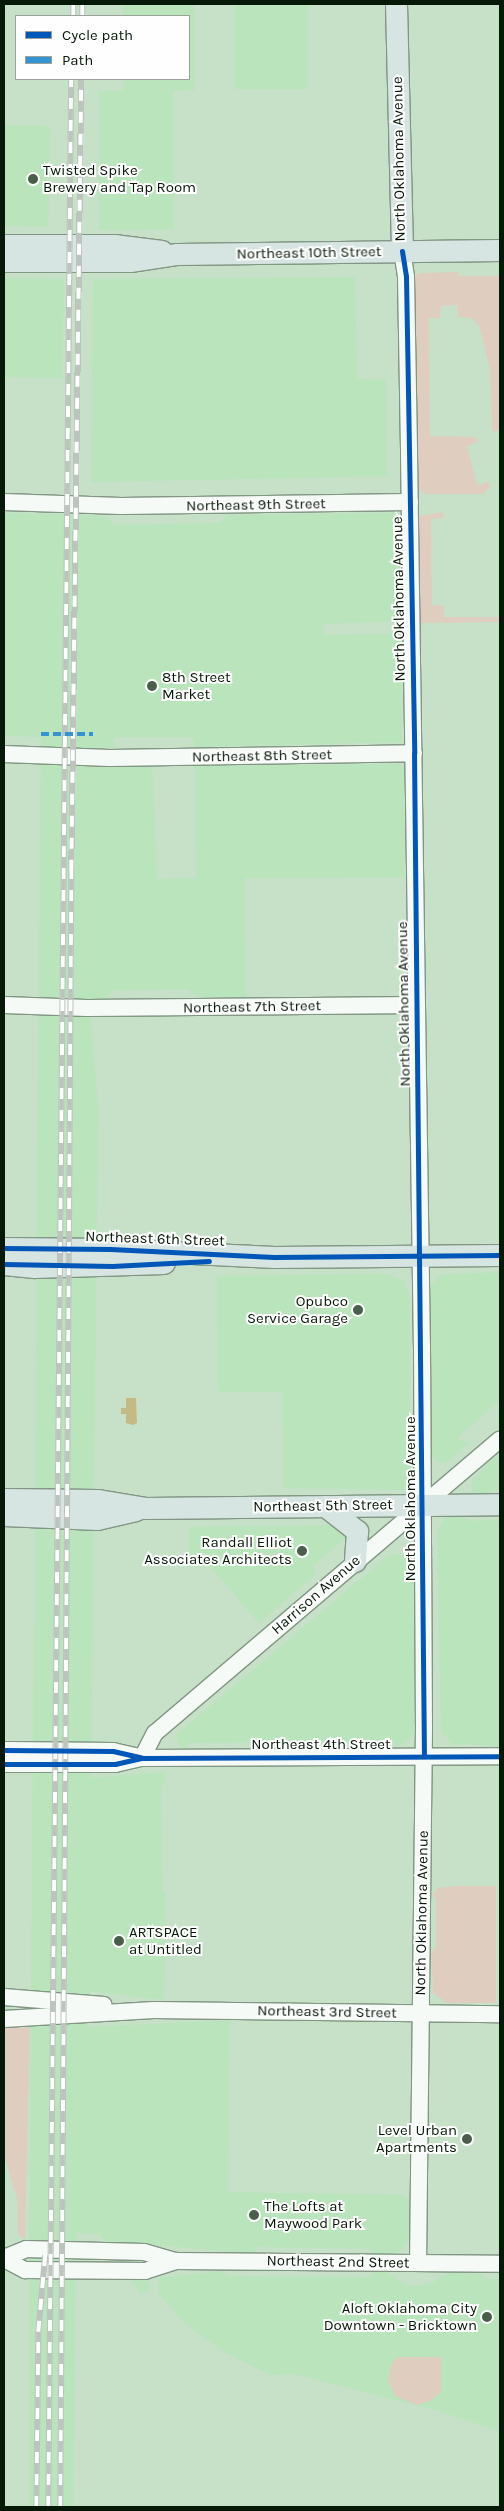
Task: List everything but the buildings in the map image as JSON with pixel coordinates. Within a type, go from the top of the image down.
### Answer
[{"type":"main road","name":"North Oklahoma Avenue","points":[[396,4],[402,251]]},
{"type":"main road","name":"Northeast 10th Street","points":[[4,244],[132,246],[177,254]]},
{"type":"main road","name":"Northeast 10th Street","points":[[4,261],[130,261],[177,254],[499,250]]},
{"type":"main road","points":[[4,1248],[34,1258]]},
{"type":"main road","name":"Northeast 6th Street","points":[[34,1258],[112,1266],[274,1257],[500,1255]]},
{"type":"main road","points":[[4,1264],[34,1258]]},
{"type":"main road","name":"Northeast 5th Street","points":[[10,1499],[98,1500],[146,1508],[500,1504]]},
{"type":"main road","points":[[325,1506],[357,1531],[355,1561]]},
{"type":"main road","name":"Northeast 5th Street","points":[[4,1515],[97,1519],[146,1508]]},
{"type":"street","name":"North Oklahoma Avenue","points":[[402,251],[406,277],[410,502],[423,1504],[424,1756],[418,2263]]},
{"type":"street","name":"Northeast 9th Street","points":[[4,502],[101,506],[410,502]]},
{"type":"street","name":"Northeast 8th Street","points":[[4,754],[110,758],[414,753]]},
{"type":"street","name":"Northeast 7th Street","points":[[4,1005],[87,1008],[417,1005]]},
{"type":"street","name":"Harrison Avenue","points":[[142,1758],[155,1733],[500,1439]]},
{"type":"street","points":[[4,1750],[113,1751],[142,1758]]},
{"type":"street","name":"Northeast 4th Street","points":[[142,1758],[500,1756]]},
{"type":"street","points":[[4,1764],[115,1764],[142,1758]]},
{"type":"street","name":"Northeast 3rd Street","points":[[4,1997],[154,2010]]},
{"type":"street","name":"Northeast 3rd Street","points":[[4,2019],[154,2010],[500,2014]]},
{"type":"street","name":"Northeast 2nd Street","points":[[4,2258],[26,2249],[144,2252],[176,2261],[500,2264]]},
{"type":"shaded area","points":[[123,4],[194,4],[195,90],[173,91],[174,229],[99,230],[98,91],[123,91],[124,80],[190,80],[190,15],[123,15]]},
{"type":"shaded area","points":[[234,4],[308,4],[308,89],[234,89]]},
{"type":"shaded area","name":"Twisted Spike Brewery and Tap Room","points":[[4,125],[50,126],[48,227],[4,226]]},
{"type":"shaded area","points":[[458,272],[459,276],[500,276],[500,429],[492,432],[490,369],[479,326],[471,318],[458,317],[457,305],[441,306],[440,318],[429,318],[430,436],[475,437],[478,442],[467,446],[477,485],[489,482],[490,487],[483,494],[425,494],[417,487],[414,281],[416,275],[422,273]]},
{"type":"shaded area","points":[[355,277],[357,379],[386,380],[387,476],[91,482],[93,279]]},
{"type":"shaded area","points":[[4,278],[64,279],[62,378],[4,377]]},
{"type":"shaded area","points":[[443,512],[443,518],[431,519],[432,605],[444,606],[444,617],[500,617],[500,622],[419,623],[418,516]]},
{"type":"shaded area","points":[[4,513],[93,515],[107,518],[115,525],[220,523],[227,515],[389,513],[396,514],[400,521],[400,621],[323,624],[324,635],[395,634],[401,639],[402,742],[196,747],[192,737],[118,737],[113,740],[117,748],[91,747],[91,767],[152,767],[157,879],[196,878],[194,766],[400,764],[404,770],[405,877],[245,878],[246,997],[198,997],[188,989],[114,990],[104,999],[89,999],[98,1108],[91,1778],[161,1772],[165,1774],[166,1785],[161,1785],[162,1891],[166,1891],[164,2000],[89,1991],[88,2027],[230,2020],[228,2192],[402,2195],[410,2201],[409,2239],[400,2251],[387,2255],[373,2255],[372,2249],[256,2247],[256,2253],[244,2253],[123,2242],[152,2288],[141,2294],[100,2234],[76,2233],[73,2507],[30,2507],[29,2240],[41,737],[4,736]]},
{"type":"shaded area","points":[[500,1272],[500,1400],[459,1436],[459,1441],[470,1442],[447,1462],[437,1462],[430,1452],[429,1288],[441,1275]]},
{"type":"shaded area","points":[[386,1274],[404,1281],[409,1295],[411,1487],[402,1490],[283,1488],[282,1392],[218,1392],[217,1276]]},
{"type":"shaded area","points":[[126,1398],[136,1398],[137,1423],[133,1425],[126,1423],[126,1414],[121,1414],[121,1408],[126,1408]]},
{"type":"shaded area","points":[[492,1458],[500,1458],[500,1488],[487,1494],[473,1493],[471,1484]]},
{"type":"shaded area","points":[[454,1514],[463,1515],[469,1521],[500,1520],[500,1746],[452,1744],[441,1731],[437,1534],[444,1519]]},
{"type":"shaded area","points":[[342,1525],[346,1529],[345,1539],[313,1566],[316,1574],[259,1623],[211,1567],[189,1567],[189,1527]]},
{"type":"shaded area","points":[[397,1554],[409,1560],[413,1568],[415,1728],[411,1738],[398,1747],[391,1741],[188,1743],[186,1749],[180,1747],[176,1735],[387,1557]]},
{"type":"shaded area","points":[[496,1886],[496,2003],[447,2003],[433,1993],[431,1953],[436,1947],[436,1898],[432,1896],[438,1888]]},
{"type":"shaded area","points":[[4,2027],[30,2028],[25,2239],[20,2237],[18,2232],[17,2199],[4,2155]]},
{"type":"shaded area","points":[[224,2271],[226,2276],[372,2277],[372,2271],[386,2272],[405,2284],[418,2286],[432,2283],[447,2273],[481,2274],[484,2279],[500,2279],[500,2431],[442,2412],[295,2374],[271,2375],[224,2352],[184,2322],[159,2294],[159,2278]]},
{"type":"shaded area","points":[[398,2357],[441,2357],[441,2392],[430,2401],[417,2405],[395,2396],[388,2380],[392,2363]]},
{"type":"railway","points":[[73,4],[73,15]]},
{"type":"railway","points":[[82,4],[82,15]]},
{"type":"railway","points":[[48,2507],[71,80]]},
{"type":"railway","points":[[60,2507],[71,871],[81,80]]},
{"type":"railway","points":[[36,2507],[38,2332],[45,2255]]},
{"type":"marked path","points":[[41,734],[93,734]]},
{"type":"cycle path","points":[[402,251],[406,277],[414,753],[424,1756]]},
{"type":"cycle path","points":[[4,1248],[110,1249],[274,1257],[500,1255]]},
{"type":"cycle path","points":[[4,1264],[112,1266],[209,1261]]},
{"type":"cycle path","points":[[4,1750],[113,1751],[140,1757]]},
{"type":"cycle path","points":[[4,1764],[115,1764],[142,1758],[500,1756]]},
{"type":"place","name":"Twisted Spike Brewery and Tap Room","points":[[33,179]]},
{"type":"place","name":"8th Street Market","points":[[152,686]]},
{"type":"place","name":"Opubco Service Garage","points":[[358,1310]]},
{"type":"place","name":"Randall Elliot Associates Architects","points":[[302,1551]]},
{"type":"place","name":"ARTSPACE at Untitled","points":[[119,1941]]},
{"type":"place","name":"Level Urban Apartments","points":[[467,2139]]},
{"type":"place","name":"The Lofts at Maywood Park","points":[[254,2215]]},
{"type":"place","name":"Aloft Oklahoma City Downtown - Bricktown","points":[[487,2317]]}]
